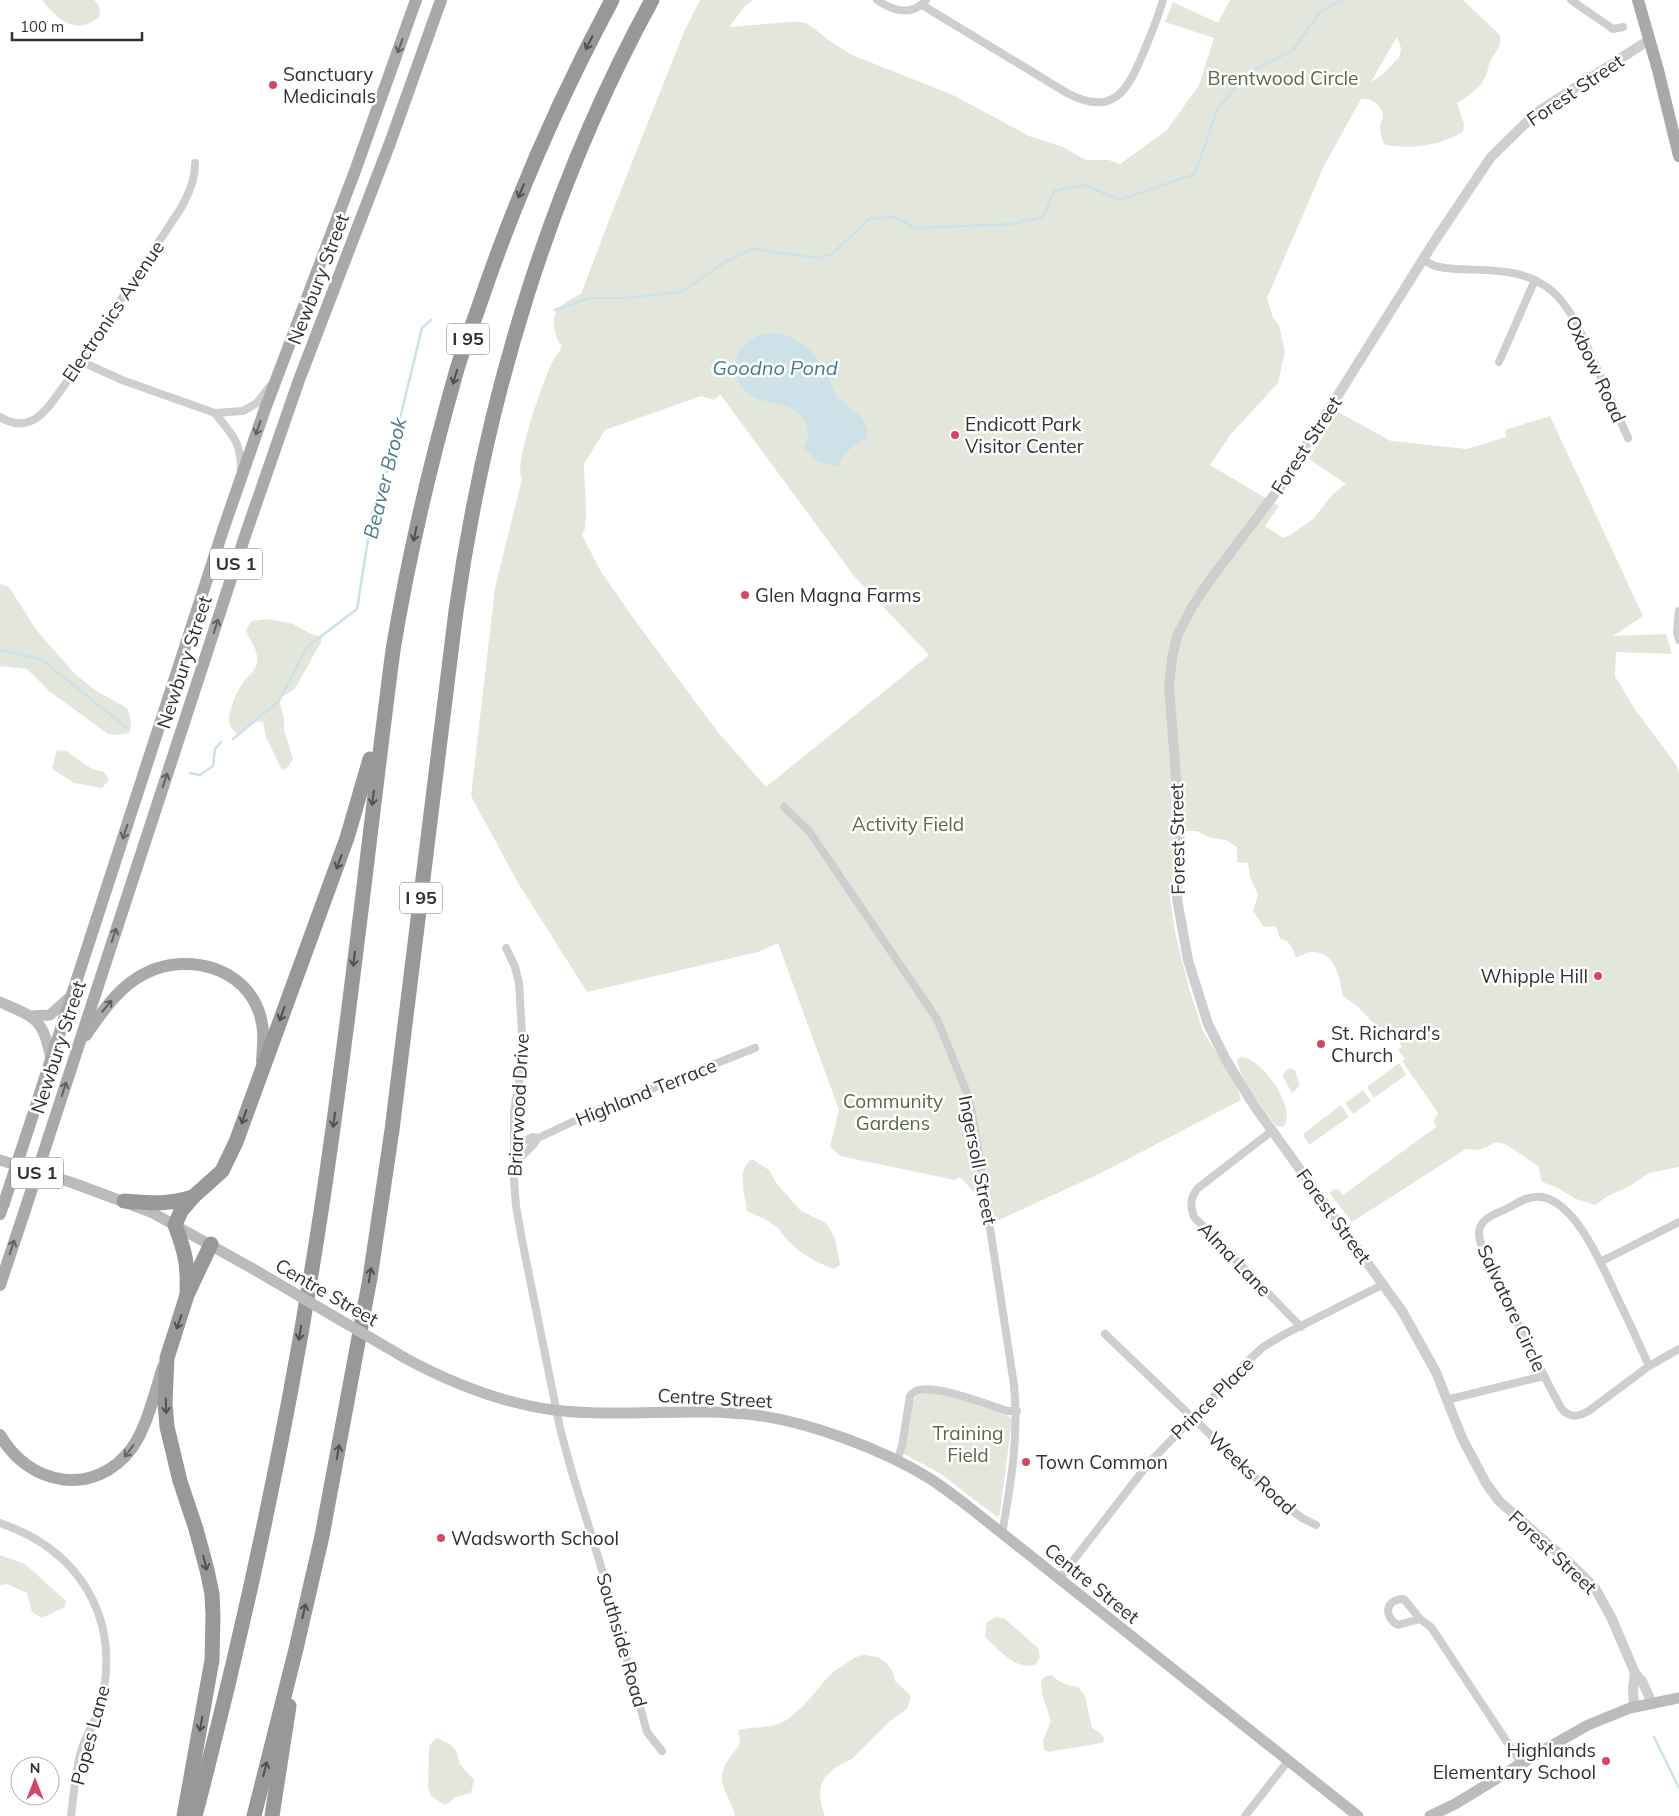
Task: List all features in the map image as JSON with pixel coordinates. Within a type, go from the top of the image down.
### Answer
[{"type":"highway","name":"I 95","points":[[194,1816],[223,1708],[257,1558],[286,1416],[322,1206],[340,1077],[393,650],[421,506],[454,378],[513,210],[560,103],[612,0]]},
{"type":"highway","name":"I 95","points":[[254,1816],[296,1649],[324,1526],[370,1278],[394,1112],[456,611],[477,486],[505,370],[555,217],[607,91],[652,0]]},
{"type":"highway","points":[[188,1296],[186,1253],[175,1225],[181,1211],[193,1196],[214,1180],[222,1171],[228,1159],[347,838],[357,808],[386,698]]},
{"type":"highway","points":[[124,1201],[162,1204],[176,1202],[193,1196]]},
{"type":"highway","points":[[184,1816],[212,1660],[214,1626],[212,1594],[207,1570],[177,1472],[167,1426],[165,1403],[166,1358],[188,1296],[211,1244]]},
{"type":"highway","points":[[272,1816],[288,1719],[296,1649]]},
{"type":"main road","name":"Newbury Street","points":[[2,1208],[240,480],[355,171],[416,0]]},
{"type":"main road","name":"Newbury Street","points":[[0,1285],[248,527],[299,380],[390,143],[441,0]]},
{"type":"main road","points":[[1638,0],[1677,133],[1679,156]]},
{"type":"main road","points":[[78,1046],[106,1007],[125,987],[137,978],[147,972],[179,964],[209,966],[235,979],[245,987],[254,1002],[263,1027],[264,1041],[261,1071]]},
{"type":"main road","points":[[31,1016],[50,1015],[71,996]]},
{"type":"main road","points":[[0,1002],[31,1016],[44,1032],[51,1059]]},
{"type":"main road","name":"Centre Street","points":[[0,1160],[124,1201],[151,1212],[211,1244],[405,1358],[452,1382],[472,1389],[534,1407],[556,1410],[719,1412],[779,1419],[827,1433],[896,1461],[929,1478],[947,1491],[1358,1816]]},
{"type":"main road","points":[[0,1435],[24,1464],[44,1475],[66,1480],[78,1480],[105,1474],[125,1458],[141,1431],[166,1358]]},
{"type":"main road","points":[[1430,1816],[1455,1804],[1521,1763],[1588,1725],[1634,1707],[1679,1698]]},
{"type":"street","points":[[877,0],[895,10],[905,11],[913,10],[924,2],[1079,100],[1102,102],[1112,100],[1120,95],[1134,77],[1163,0]]},
{"type":"street","points":[[1571,0],[1613,29],[1623,27]]},
{"type":"street","name":"Forest Street","points":[[1650,40],[1536,113],[1498,148],[1491,157],[1423,260],[1283,484],[1210,580],[1192,607],[1182,624],[1172,658],[1170,700],[1179,796],[1180,829],[1177,899],[1188,960],[1208,1024],[1240,1085],[1402,1310],[1436,1372],[1446,1400],[1474,1462],[1499,1500],[1595,1588],[1612,1619],[1635,1673],[1642,1681],[1652,1703]]},
{"type":"street","name":"Electronics Avenue","points":[[0,417],[11,422],[24,424],[37,418],[66,383],[191,191],[195,163]]},
{"type":"street","name":"Oxbow Road","points":[[1423,260],[1435,266],[1445,268],[1514,272],[1535,280],[1553,291],[1566,306],[1576,322],[1628,438]]},
{"type":"street","points":[[1500,362],[1535,280]]},
{"type":"street","points":[[80,361],[122,380],[215,413],[235,412],[257,404],[276,380]]},
{"type":"street","points":[[215,413],[235,438],[240,450],[240,480]]},
{"type":"street","points":[[1679,611],[1677,632],[1679,640]]},
{"type":"street","name":"Ingersoll Street","points":[[784,807],[809,831],[937,1019],[972,1112],[1017,1411],[1013,1469],[1002,1534]]},
{"type":"street","name":"Briarwood Drive","points":[[506,948],[515,967],[519,983],[523,1049],[514,1110],[516,1206],[556,1410]]},
{"type":"street","name":"Highland Terrace","points":[[515,1145],[533,1137],[538,1138],[598,1110],[755,1048]]},
{"type":"street","name":"Alma Lane","points":[[1272,1131],[1198,1188],[1192,1195],[1190,1202],[1194,1217],[1301,1327]]},
{"type":"street","name":"Highland Terrace","points":[[515,1163],[534,1145],[538,1138]]},
{"type":"street","name":"Salvatore Circle","points":[[1533,1196],[1543,1197],[1555,1202],[1576,1222],[1592,1246],[1650,1366],[1582,1415],[1572,1416],[1566,1414],[1530,1350],[1487,1258],[1479,1238],[1481,1225],[1485,1219],[1533,1196]]},
{"type":"street","points":[[1600,1262],[1679,1222]]},
{"type":"street","name":"Prince Place","points":[[1059,1579],[1148,1464],[1263,1347],[1384,1284]]},
{"type":"street","name":"Weeks Road","points":[[1105,1334],[1282,1503],[1302,1518],[1316,1525]]},
{"type":"street","points":[[1650,1366],[1679,1348]]},
{"type":"street","points":[[1446,1400],[1544,1376]]},
{"type":"street","points":[[896,1461],[902,1446],[910,1396],[914,1391],[926,1389],[941,1390],[1008,1411],[1017,1411]]},
{"type":"street","name":"Southside Road","points":[[556,1410],[570,1469],[606,1583],[647,1732],[662,1751]]},
{"type":"street","name":"Popes Lane","points":[[0,1523],[34,1538],[69,1564],[89,1591],[98,1615],[106,1654],[104,1687],[97,1716],[82,1749],[71,1816]]},
{"type":"street","points":[[1420,1619],[1432,1627],[1521,1763]]},
{"type":"street","name":"Forest Street","points":[[1634,1707],[1633,1688],[1635,1673]]},
{"type":"street","points":[[1245,1816],[1288,1761]]},
{"type":"green space","points":[[42,0],[94,0],[99,5],[100,16],[83,25],[75,25],[54,14]]},
{"type":"green space","points":[[700,0],[753,0],[746,5],[729,27],[790,22],[808,24],[852,55],[953,95],[1029,136],[1063,147],[1086,160],[1109,160],[1120,164],[1167,130],[1199,85],[1214,38],[1165,22],[1173,2],[1218,23],[1230,0],[1463,0],[1500,35],[1499,45],[1483,81],[1473,92],[1457,103],[1464,124],[1463,132],[1454,137],[1425,145],[1405,147],[1385,145],[1380,128],[1383,114],[1379,106],[1369,99],[1361,99],[1324,166],[1267,298],[1273,318],[1279,325],[1285,352],[1278,383],[1231,434],[1210,465],[1279,506],[1265,526],[1283,538],[1313,519],[1333,494],[1346,484],[1309,459],[1338,412],[1391,441],[1467,449],[1506,437],[1505,430],[1550,416],[1643,616],[1613,636],[1666,634],[1672,654],[1616,652],[1615,676],[1634,708],[1677,766],[1679,775],[1679,1167],[1649,1173],[1595,1205],[1576,1199],[1556,1187],[1542,1182],[1538,1166],[1507,1145],[1497,1142],[1479,1150],[1466,1149],[1352,1222],[1330,1194],[1331,1191],[1339,1190],[1343,1195],[1436,1127],[1434,1121],[1438,1113],[1402,1061],[1405,1059],[1398,1050],[1402,1047],[1394,1034],[1375,1025],[1357,1006],[1343,996],[1338,973],[1331,960],[1319,953],[1309,952],[1296,957],[1288,943],[1280,939],[1276,926],[1264,927],[1253,911],[1258,895],[1250,877],[1248,863],[1237,862],[1237,847],[1226,840],[1208,837],[1197,831],[1178,831],[1170,899],[1176,936],[1189,988],[1203,1031],[1236,1084],[1241,1100],[1101,1173],[999,1220],[960,1177],[955,1180],[840,1156],[830,1146],[839,1110],[778,943],[758,952],[587,992],[518,883],[471,796],[495,588],[522,479],[520,471],[525,441],[547,374],[562,345],[559,343],[555,333],[554,318],[560,307],[581,294],[684,32]],"holes":[[[1397,37],[1401,48],[1399,58],[1371,82]],[[720,394],[854,576],[929,655],[766,787],[717,731],[631,615],[600,570],[582,535],[585,529],[586,513],[584,464],[605,430],[701,396],[713,400]]]},
{"type":"green space","points":[[0,584],[9,587],[37,631],[75,674],[95,690],[127,708],[131,724],[129,733],[119,735],[108,734],[49,691],[27,669],[0,666]]},
{"type":"green space","points":[[268,619],[293,624],[311,634],[322,637],[296,687],[279,699],[284,719],[284,730],[293,759],[287,768],[282,770],[266,737],[263,722],[253,721],[238,735],[229,722],[230,711],[237,693],[244,681],[255,669],[257,662],[255,649],[246,629],[252,621]]},
{"type":"green space","points":[[57,750],[66,751],[92,769],[104,772],[109,780],[102,788],[74,783],[52,769]]},
{"type":"green space","points":[[1240,1057],[1258,1065],[1275,1084],[1286,1107],[1287,1118],[1284,1126],[1276,1126],[1254,1095],[1239,1069],[1237,1061]]},
{"type":"green space","points":[[1399,1063],[1406,1075],[1374,1098],[1367,1087]]},
{"type":"green space","points":[[1289,1068],[1295,1070],[1300,1086],[1292,1093],[1282,1075]]},
{"type":"green space","points":[[1363,1090],[1371,1101],[1353,1114],[1345,1103]]},
{"type":"green space","points":[[1341,1105],[1349,1117],[1309,1145],[1303,1134]]},
{"type":"green space","points":[[752,1159],[769,1170],[777,1184],[801,1211],[826,1223],[835,1238],[840,1265],[834,1269],[817,1262],[802,1253],[788,1241],[778,1228],[747,1211],[743,1190],[743,1176],[747,1163]]},
{"type":"green space","name":"Training Field","points":[[925,1392],[941,1393],[1004,1412],[1012,1419],[1000,1514],[997,1517],[941,1474],[902,1453],[911,1406],[915,1397]]},
{"type":"green space","points":[[0,1555],[25,1564],[66,1601],[65,1607],[42,1618],[32,1612],[27,1593],[7,1584],[0,1585]]},
{"type":"green space","points":[[996,1617],[1005,1619],[1038,1648],[1040,1658],[1035,1665],[1020,1665],[1014,1662],[985,1637],[987,1622]]},
{"type":"green space","points":[[865,1655],[877,1657],[886,1662],[893,1672],[895,1681],[911,1696],[907,1709],[890,1721],[852,1759],[836,1767],[826,1776],[821,1785],[820,1793],[825,1816],[735,1816],[723,1786],[722,1775],[726,1764],[739,1744],[738,1730],[771,1726],[783,1722],[800,1709],[832,1673],[852,1659]]},
{"type":"green space","points":[[1052,1675],[1057,1680],[1078,1687],[1085,1696],[1092,1728],[1105,1739],[1102,1743],[1048,1752],[1044,1750],[1043,1740],[1051,1721],[1042,1694],[1041,1681],[1045,1676]]},
{"type":"green space","points":[[438,1738],[450,1744],[456,1750],[460,1764],[474,1780],[471,1793],[456,1797],[445,1805],[431,1796],[428,1788],[429,1746]]},
{"type":"water","name":"Goodno Pond","points":[[768,333],[784,334],[806,346],[815,355],[828,374],[836,396],[861,417],[868,431],[867,438],[850,449],[838,466],[818,461],[807,452],[804,447],[808,439],[807,428],[802,416],[796,410],[755,398],[741,384],[737,375],[737,357],[748,341]]},
{"type":"waterway","name":"Beaver Brook","points":[[555,310],[589,298],[624,298],[681,292],[727,261],[753,249],[819,258],[832,254],[869,219],[893,217],[916,228],[1013,224],[1043,217],[1054,191],[1084,185],[1119,200],[1195,174],[1217,110],[1246,74],[1292,51],[1321,11],[1342,0]]},
{"type":"waterway","name":"Beaver Brook","points":[[233,739],[279,701],[307,647],[357,609],[373,508],[388,468],[422,328],[431,320]]},
{"type":"waterway","name":"Beaver Brook","points":[[0,650],[41,659],[126,727]]},
{"type":"waterway","name":"Beaver Brook","points":[[190,773],[200,775],[213,766],[215,749],[221,742]]},
{"type":"waterway","points":[[1654,1737],[1679,1788]]},
{"type":"place","name":"Sanctuary Medicinals","points":[[273,85]]},
{"type":"place","name":"Endicott Park Visitor Center","points":[[955,435]]},
{"type":"place","name":"Glen Magna Farms","points":[[745,595]]},
{"type":"place","name":"Whipple Hill","points":[[1598,976]]},
{"type":"place","name":"St. Richard's Church","points":[[1321,1044]]},
{"type":"place","name":"Town Common","points":[[1026,1462]]},
{"type":"place","name":"Wadsworth School","points":[[441,1538]]},
{"type":"place","name":"Highlands Elementary School","points":[[1606,1761]]},
{"type":"park label","name":"Brentwood Circle","points":[[1283,78]]},
{"type":"park label","name":"Activity Field","points":[[908,824]]},
{"type":"park label","name":"Community Gardens","points":[[893,1112]]}]
